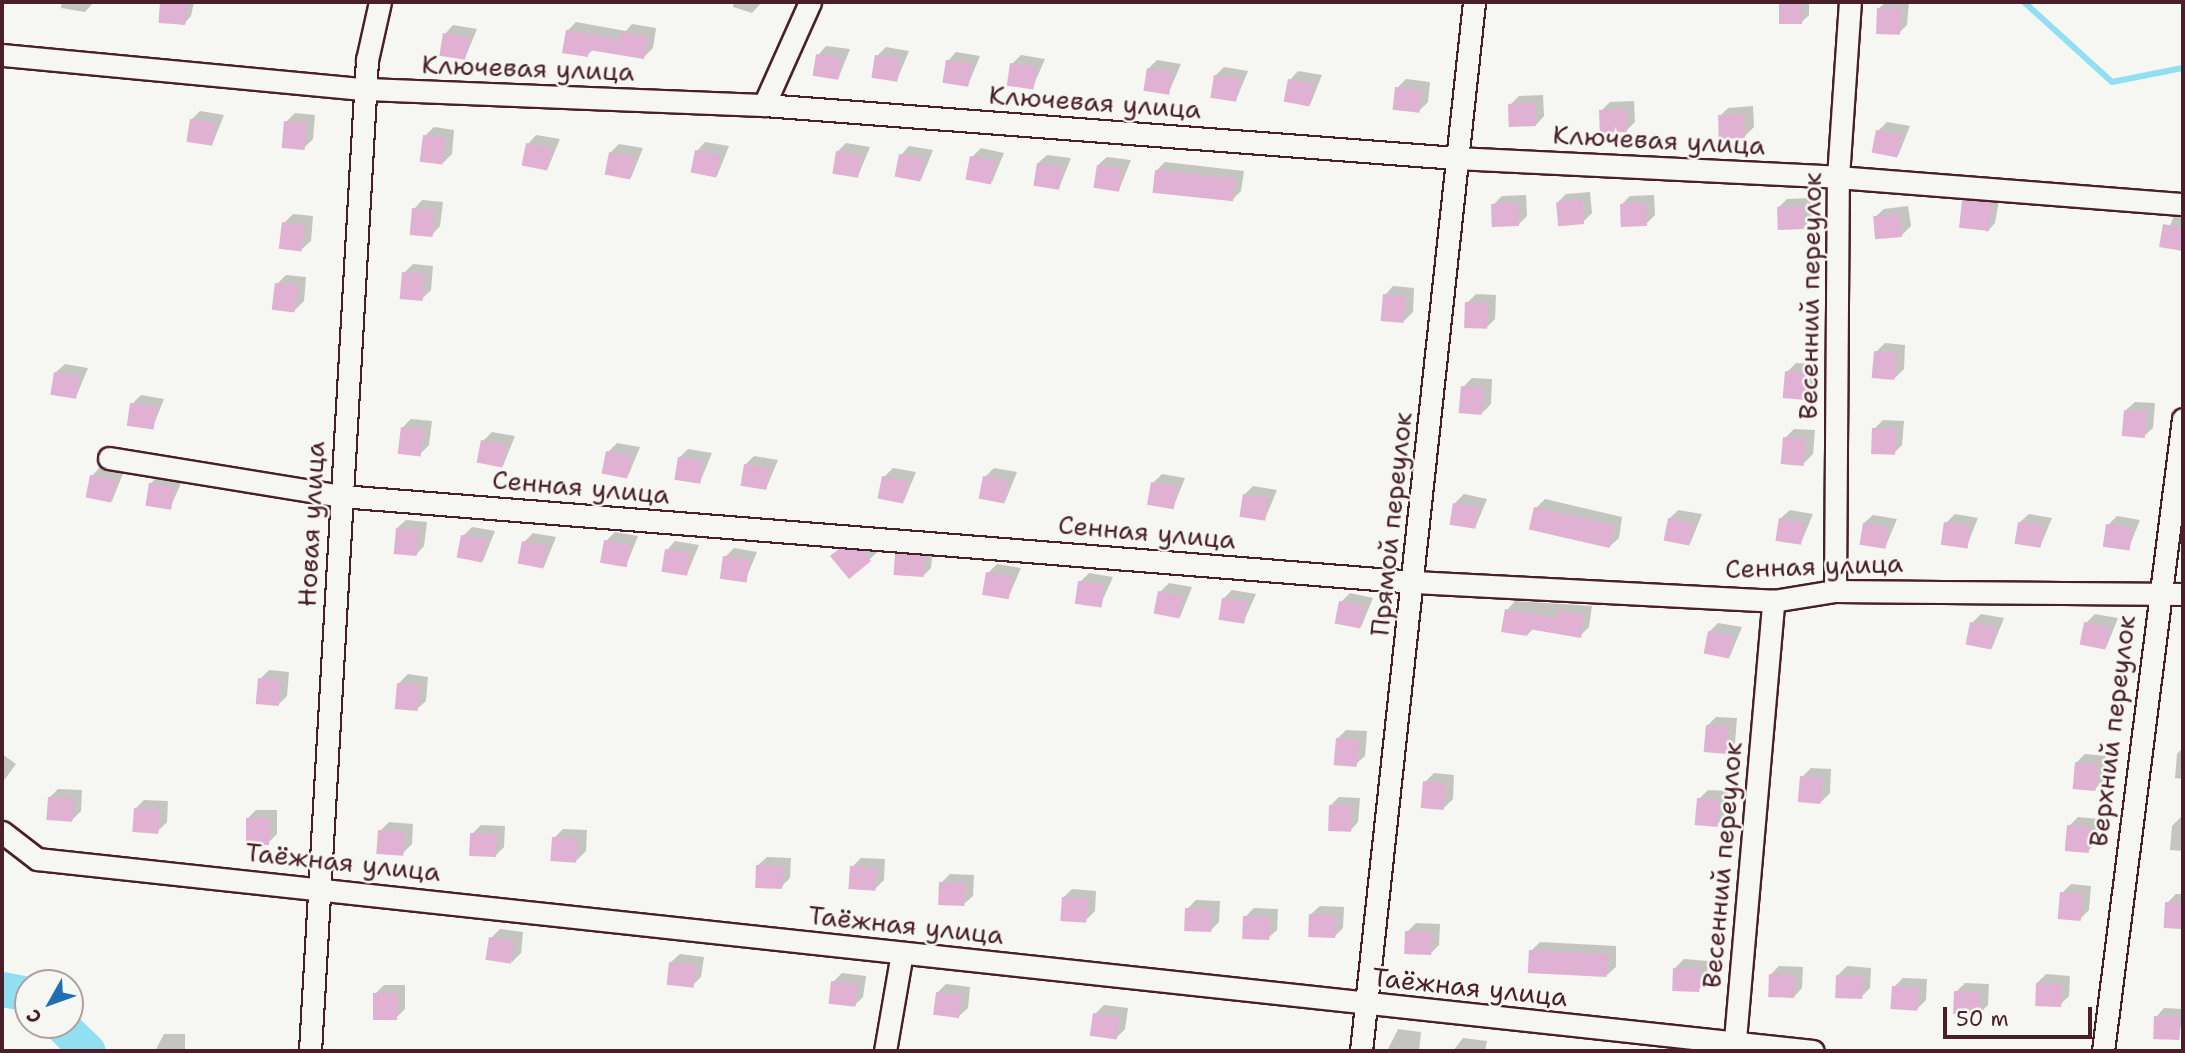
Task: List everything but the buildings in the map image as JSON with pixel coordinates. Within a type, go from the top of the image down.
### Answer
[{"type":"street","name":"Новая улица","points":[[310,1051],[365,89],[380,2]]},
{"type":"street","points":[[764,105],[810,2]]},
{"type":"street","name":"Прямой переулок","points":[[1361,1051],[1474,2]]},
{"type":"street","name":"Весенний переулок","points":[[1835,591],[1838,177],[1850,2]]},
{"type":"street","name":"Ключевая улица","points":[[2,55],[365,89],[764,105],[1456,158],[1838,177],[2183,204]]},
{"type":"street","name":"Верхний переулок","points":[[2102,1051],[2157,590],[2183,419]]},
{"type":"street","name":"Сенная улица","points":[[109,458],[341,496],[1413,582],[1773,601],[1835,591],[2157,590],[2183,594]]},
{"type":"street","name":"Весенний переулок","points":[[1734,1046],[1773,601]]},
{"type":"street","name":"Таёжная улица","points":[[2,832],[37,859],[320,887],[1734,1046],[1813,1051]]},
{"type":"street","points":[[885,1051],[902,953]]},
{"type":"waterway","points":[[2024,2],[2112,82],[2183,68]]},
{"type":"waterway","points":[[2,989],[14,991]]},
{"type":"waterway","points":[[76,1039],[88,1051]]}]
